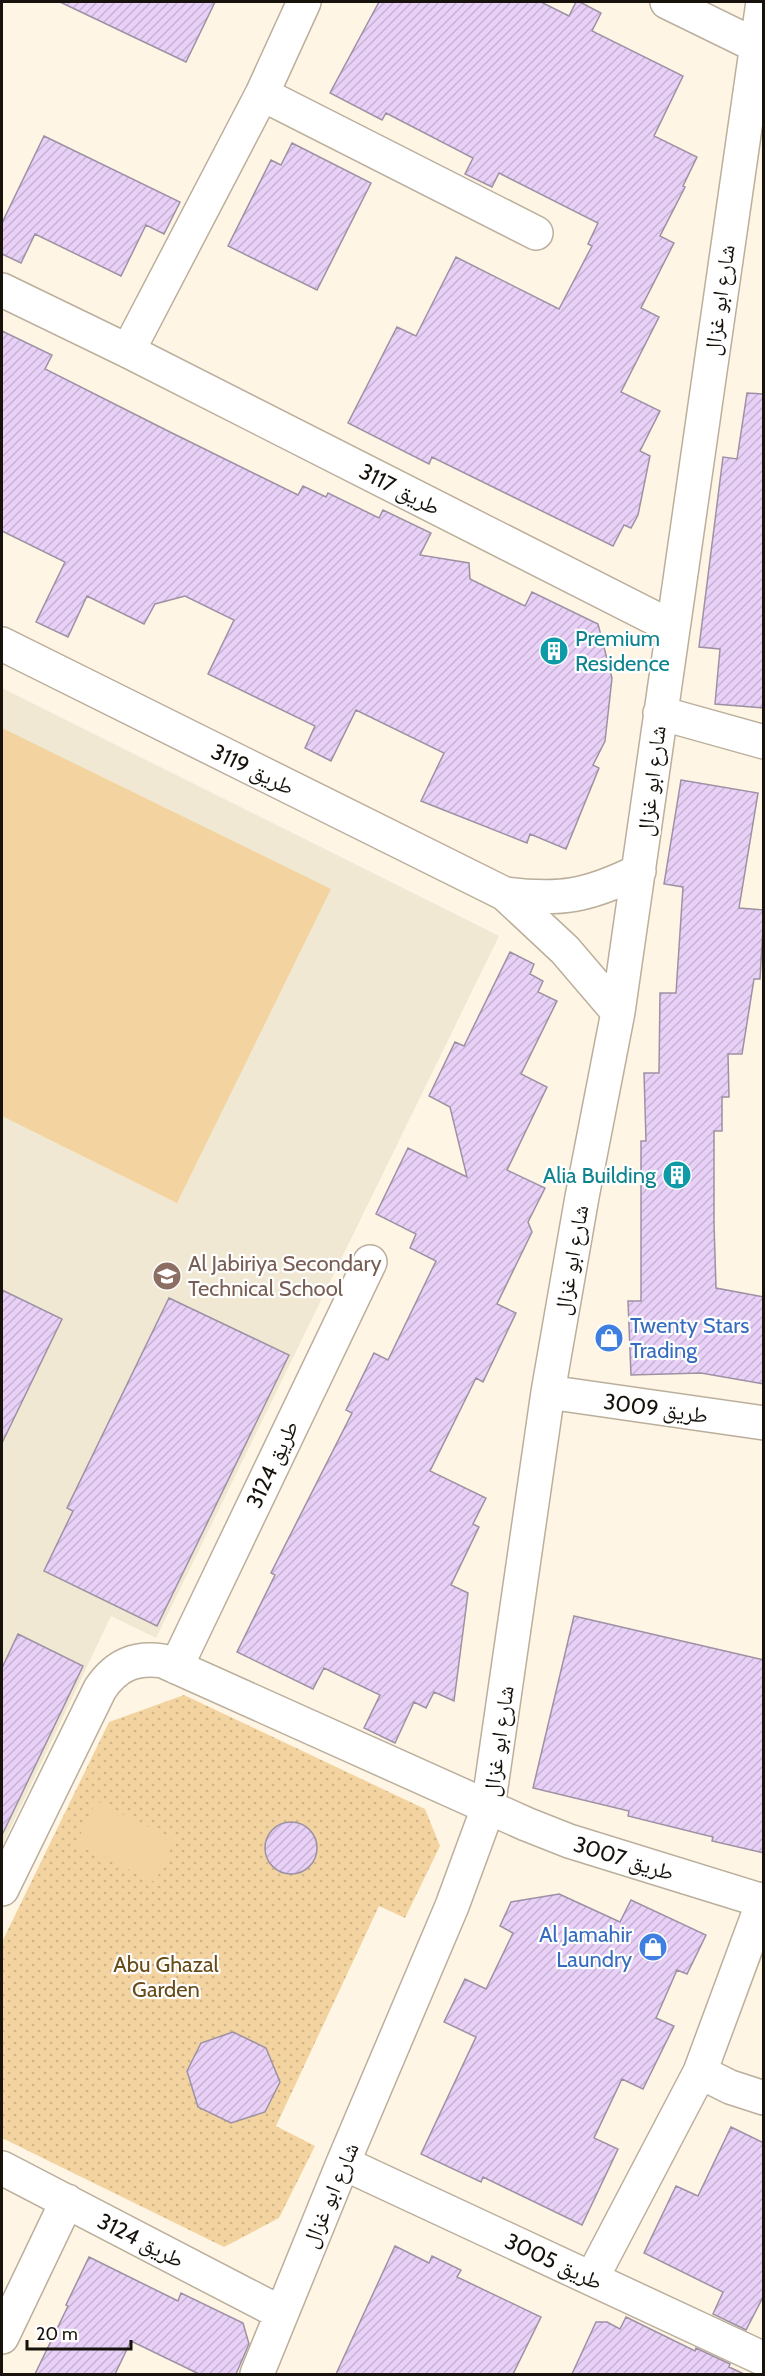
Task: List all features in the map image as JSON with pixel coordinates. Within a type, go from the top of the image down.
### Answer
[{"type":"street","points":[[129,351],[262,94],[304,2]]},
{"type":"street","points":[[667,2],[755,45]]},
{"type":"street","name":"شارع ابو غزال","points":[[257,2374],[452,1906],[488,1808],[548,1392],[582,1197],[618,1012],[755,45],[763,2]]},
{"type":"street","points":[[262,94],[536,233]]},
{"type":"street","name":"طريق 3117","points":[[2,290],[129,351],[672,627]]},
{"type":"street","name":"طريق 3119","points":[[2,644],[505,894]]},
{"type":"street","points":[[660,713],[764,742]]},
{"type":"street","points":[[505,894],[539,898],[574,897],[608,887],[639,871]]},
{"type":"street","points":[[505,894],[565,950],[618,1012]]},
{"type":"street","name":"طريق 3124","points":[[176,1667],[370,1262]]},
{"type":"street","name":"طريق 3009","points":[[548,1392],[764,1423]]},
{"type":"street","points":[[2,1889],[100,1689],[119,1667],[133,1661],[148,1659],[163,1661],[488,1808]]},
{"type":"street","name":"طريق 3007","points":[[488,1808],[569,1840],[763,1900],[700,2072],[592,2278]]},
{"type":"street","points":[[700,2072],[730,2087],[764,2098]]},
{"type":"street","name":"طريق 3005","points":[[344,2163],[764,2359]]},
{"type":"street","name":"طريق 3124","points":[[2,2168],[281,2313]]},
{"type":"street","points":[[2,2337],[67,2202]]},
{"type":"shaded area","name":"Al Jabiriya Secondary Technical School","points":[[2,688],[499,936],[156,1638],[111,1616],[2,1846]]},
{"type":"green space","points":[[2,728],[331,889],[177,1203],[2,1116]]},
{"type":"green space","name":"Abu Ghazal Garden","points":[[184,1695],[425,1809],[440,1846],[405,1918],[379,1906],[276,2126],[315,2146],[279,2218],[224,2247],[2,2138],[2,1942],[109,1722]]},
{"type":"green space","points":[[96,1801],[175,1840],[155,1882],[76,1844]]},
{"type":"building","points":[[60,2],[215,2],[186,62]]},
{"type":"building","points":[[379,2],[541,2],[569,16],[576,2],[580,2],[601,13],[592,31],[683,76],[654,136],[697,157],[683,186],[685,187],[660,236],[674,243],[641,308],[659,317],[621,392],[660,411],[640,451],[650,456],[638,515],[631,528],[624,525],[613,546],[432,457],[429,464],[348,423],[397,327],[416,336],[456,257],[559,309],[592,246],[588,244],[598,223],[499,173],[492,187],[465,174],[473,158],[386,113],[382,120],[330,93]]},
{"type":"building","points":[[44,136],[180,202],[164,234],[146,225],[121,276],[35,234],[21,263],[2,254],[2,223]]},
{"type":"building","points":[[292,143],[371,183],[317,290],[228,246],[271,160],[281,165]]},
{"type":"building","points":[[2,331],[52,355],[45,369],[298,495],[303,486],[326,497],[328,493],[379,518],[383,510],[431,533],[420,555],[469,563],[470,579],[525,606],[532,592],[598,624],[612,678],[605,741],[593,765],[599,768],[566,849],[530,834],[527,843],[421,801],[444,753],[356,710],[331,761],[305,748],[315,726],[208,674],[234,620],[185,596],[155,604],[144,624],[87,596],[68,637],[36,622],[65,562],[2,531]]},
{"type":"building","points":[[747,393],[764,394],[764,708],[715,704],[720,649],[699,647],[723,457],[737,459]]},
{"type":"building","points":[[681,780],[758,793],[739,908],[764,910],[760,979],[754,979],[742,1054],[728,1054],[729,1097],[722,1097],[722,1131],[714,1131],[714,1223],[716,1288],[764,1297],[764,1384],[701,1373],[631,1375],[628,1301],[641,1301],[641,1141],[646,1141],[644,1073],[659,1073],[660,993],[676,993],[683,887],[664,884]]},
{"type":"building","points":[[510,952],[534,964],[530,974],[543,981],[538,992],[557,1001],[521,1074],[547,1087],[507,1170],[545,1188],[528,1222],[532,1232],[497,1304],[516,1313],[483,1382],[476,1378],[430,1471],[486,1498],[473,1524],[479,1527],[451,1585],[468,1593],[454,1701],[434,1692],[426,1708],[414,1702],[395,1743],[364,1728],[380,1695],[324,1668],[313,1689],[237,1652],[275,1575],[271,1573],[352,1413],[346,1410],[374,1353],[388,1360],[436,1261],[410,1248],[416,1234],[376,1214],[408,1148],[467,1177],[450,1107],[429,1096],[455,1042],[464,1046]]},
{"type":"building","points":[[2,1290],[62,1319],[2,1443]]},
{"type":"building","points":[[169,1298],[289,1355],[157,1626],[44,1571],[73,1511],[67,1508]]},
{"type":"building","points":[[574,1616],[764,1660],[764,1853],[712,1841],[713,1837],[628,1816],[629,1811],[533,1788]]},
{"type":"building","points":[[18,1634],[83,1666],[2,1835],[2,1668]]},
{"type":"building","points":[[291,1822],[305,1826],[313,1834],[317,1848],[313,1862],[305,1870],[291,1874],[277,1870],[269,1862],[265,1848],[269,1834],[277,1826]]},
{"type":"building","points":[[559,1894],[620,1922],[631,1900],[706,1935],[687,1974],[677,1970],[656,2018],[674,2026],[643,2089],[622,2079],[594,2138],[618,2149],[582,2225],[483,2177],[481,2182],[421,2154],[476,2037],[444,2022],[465,1979],[486,1989],[513,1933],[500,1926],[511,1902]]},
{"type":"building","points":[[233,2032],[266,2048],[280,2082],[265,2112],[231,2123],[198,2107],[187,2071],[201,2043]]},
{"type":"building","points":[[731,2127],[764,2143],[764,2295],[746,2330],[713,2314],[723,2292],[644,2253],[676,2186],[698,2196]]},
{"type":"building","points":[[395,2246],[429,2263],[432,2256],[461,2270],[457,2277],[541,2317],[513,2374],[336,2374]]},
{"type":"building","points":[[89,2257],[178,2301],[181,2293],[243,2323],[249,2344],[236,2374],[199,2374],[131,2341],[115,2374],[35,2374]]},
{"type":"building","points":[[626,2317],[695,2351],[696,2348],[730,2364],[729,2367],[744,2374],[572,2374],[596,2322],[607,2322],[620,2329]]},
{"type":"place","name":"Premium Residence","points":[[554,651]]},
{"type":"place","name":"Alia Building","points":[[677,1175]]},
{"type":"place","name":"Al Jabiriya Secondary Technical School","points":[[167,1276]]},
{"type":"place","name":"Twenty Stars Trading","points":[[609,1338]]},
{"type":"place","name":"Al Jamahir Laundry","points":[[653,1947]]}]
